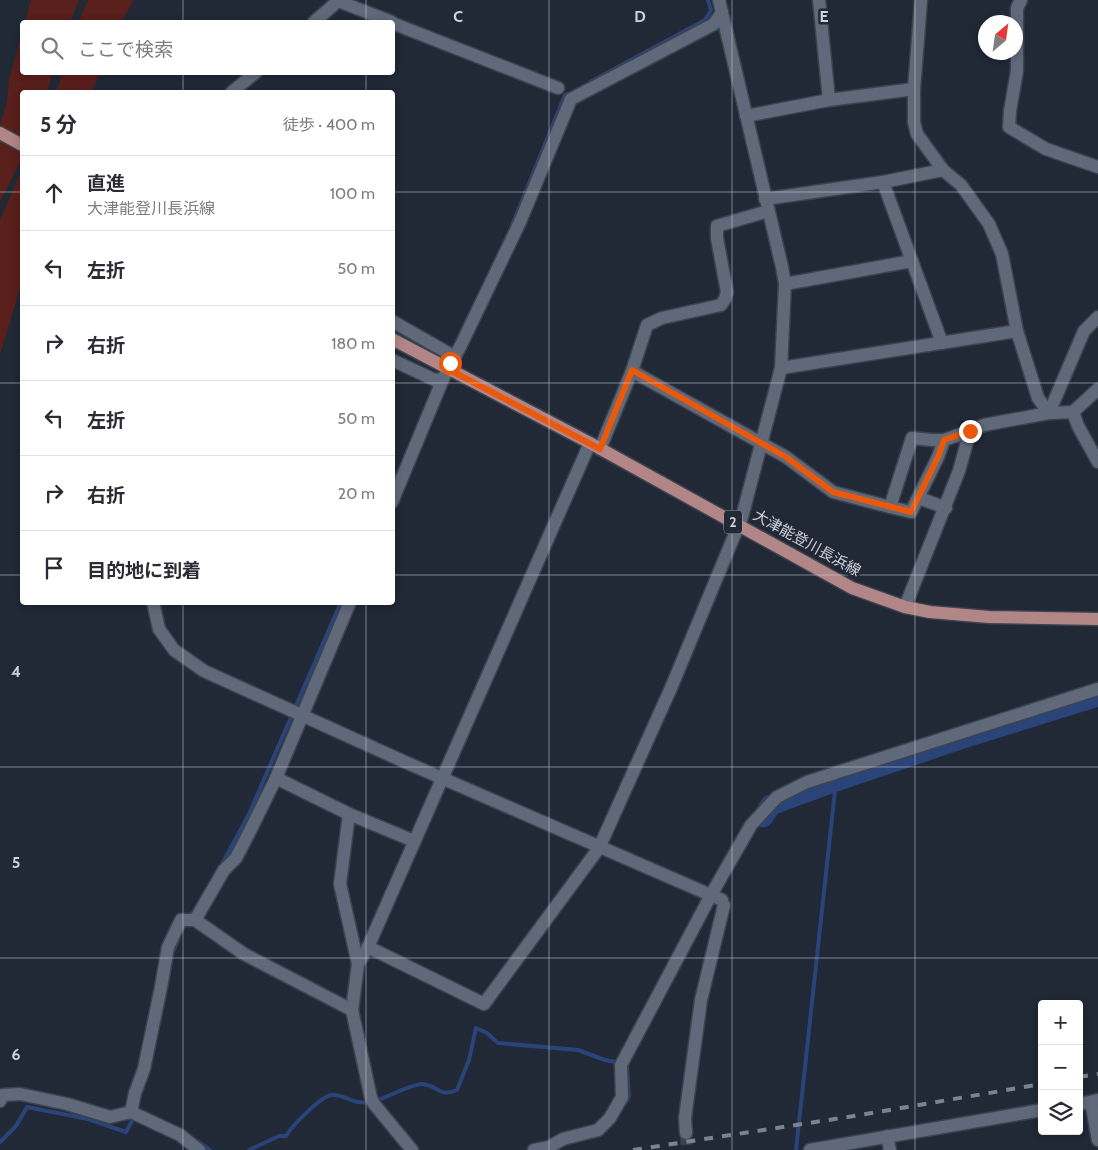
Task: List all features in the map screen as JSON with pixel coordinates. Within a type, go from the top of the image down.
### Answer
[{"type":"main road","points":[[0,133],[20,144]]},
{"type":"main road","name":"大津能登川長浜線","points":[[395,341],[445,374],[595,446],[852,588],[905,606],[930,612],[989,617],[1098,619]]},
{"type":"street","points":[[819,0],[829,100]]},
{"type":"street","points":[[920,0],[914,89],[914,122],[917,134],[943,170],[961,185],[989,224],[1002,254],[1017,331],[1038,398],[1049,413]]},
{"type":"street","points":[[1021,0],[1017,8],[1017,71],[1009,128],[1046,149],[1098,167]]},
{"type":"street","points":[[316,20],[338,1],[385,20]]},
{"type":"street","points":[[368,947],[484,1004],[599,848],[671,688],[739,525],[781,368],[785,284],[720,6]]},
{"type":"street","points":[[395,495],[445,374],[520,222],[571,98],[714,24],[720,6]]},
{"type":"street","points":[[395,24],[558,88]]},
{"type":"street","points":[[234,90],[252,75]]},
{"type":"street","points":[[746,116],[829,100],[914,89]]},
{"type":"street","points":[[358,964],[368,947],[442,778],[632,370],[647,325],[662,318],[721,305],[725,299],[727,292],[717,238],[717,226],[767,205],[943,170]]},
{"type":"street","points":[[883,182],[942,343]]},
{"type":"street","points":[[785,284],[912,262]]},
{"type":"street","points":[[1049,413],[1084,331],[1098,317]]},
{"type":"street","points":[[395,323],[455,357]]},
{"type":"street","points":[[781,368],[1017,331]]},
{"type":"street","points":[[395,361],[435,380],[445,374]]},
{"type":"street","points":[[632,370],[786,457],[833,492],[911,512],[944,440]]},
{"type":"street","points":[[890,507],[912,438],[944,440],[984,425],[1049,413],[1072,412],[1098,389]]},
{"type":"street","points":[[1072,412],[1098,462]]},
{"type":"street","points":[[905,606],[946,508],[970,431]]},
{"type":"street","points":[[919,498],[946,508]]},
{"type":"street","points":[[154,605],[159,629],[174,650],[204,671],[719,900]]},
{"type":"street","points":[[195,920],[224,870],[236,858],[276,778],[296,712],[349,605]]},
{"type":"street","points":[[534,1150],[550,1148],[563,1139],[598,1130],[610,1118],[622,1097],[621,1065],[719,900],[752,825],[776,797],[807,782],[1098,688]]},
{"type":"street","points":[[276,778],[349,814],[414,841]]},
{"type":"street","points":[[349,814],[340,884],[358,964],[352,1010],[373,1102],[412,1150]]},
{"type":"street","points":[[686,1133],[685,1118],[701,1000],[719,900]]},
{"type":"street","points":[[134,1114],[135,1093],[144,1069],[168,947],[181,920],[195,920],[244,954],[352,1010]]},
{"type":"street","points":[[0,1101],[3,1094],[20,1094],[66,1104],[110,1117],[134,1114],[180,1134],[199,1150]]},
{"type":"street","points":[[1089,1102],[1098,1140]]},
{"type":"street","points":[[810,1150],[1038,1111]]},
{"type":"street","points":[[888,1136],[890,1150]]},
{"type":"shaded area","points":[[31,0],[79,0],[71,20],[26,20]]},
{"type":"shaded area","points":[[88,0],[134,0],[122,20],[79,20]]},
{"type":"shaded area","points":[[20,39],[20,75],[52,75],[48,90],[20,90],[20,162],[0,202],[0,125],[7,102],[9,80]]},
{"type":"shaded area","points":[[61,75],[98,75],[93,90],[58,90]]},
{"type":"shaded area","points":[[20,174],[20,289],[0,355],[0,220]]},
{"type":"waterway","points":[[590,82],[705,20],[711,10],[708,0]]},
{"type":"waterway","points":[[512,225],[565,95],[570,93]]},
{"type":"waterway","points":[[395,479],[397,475]]},
{"type":"waterway","points":[[221,866],[249,814],[340,605]]},
{"type":"waterway","points":[[763,817],[771,805],[836,781],[963,738],[1098,696]]},
{"type":"waterway","points":[[796,1150],[836,781]]},
{"type":"waterway","points":[[172,954],[179,938]]},
{"type":"waterway","points":[[376,1101],[406,1088],[422,1084],[432,1086],[446,1093],[457,1090],[469,1060],[476,1028],[487,1033],[498,1043],[578,1050],[605,1060],[620,1063]]},
{"type":"waterway","points":[[626,1102],[629,1096],[627,1067]]},
{"type":"waterway","points":[[249,1150],[279,1136],[286,1136],[307,1112],[327,1096],[337,1095],[353,1101],[369,1102]]},
{"type":"waterway","points":[[0,1142],[16,1126],[27,1107],[88,1119],[126,1132],[135,1115]]},
{"type":"waterway","points":[[199,1142],[210,1150]]},
{"type":"tunnel","points":[[686,1133],[687,1150]]},
{"type":"railway","points":[[1083,1076],[1098,1074]]},
{"type":"railway","points":[[633,1150],[848,1117],[1038,1085]]},
{"type":"route","points":[[450,363],[448,369],[600,449],[632,370],[786,457],[833,492],[911,512],[938,457],[944,440],[970,431]]}]
